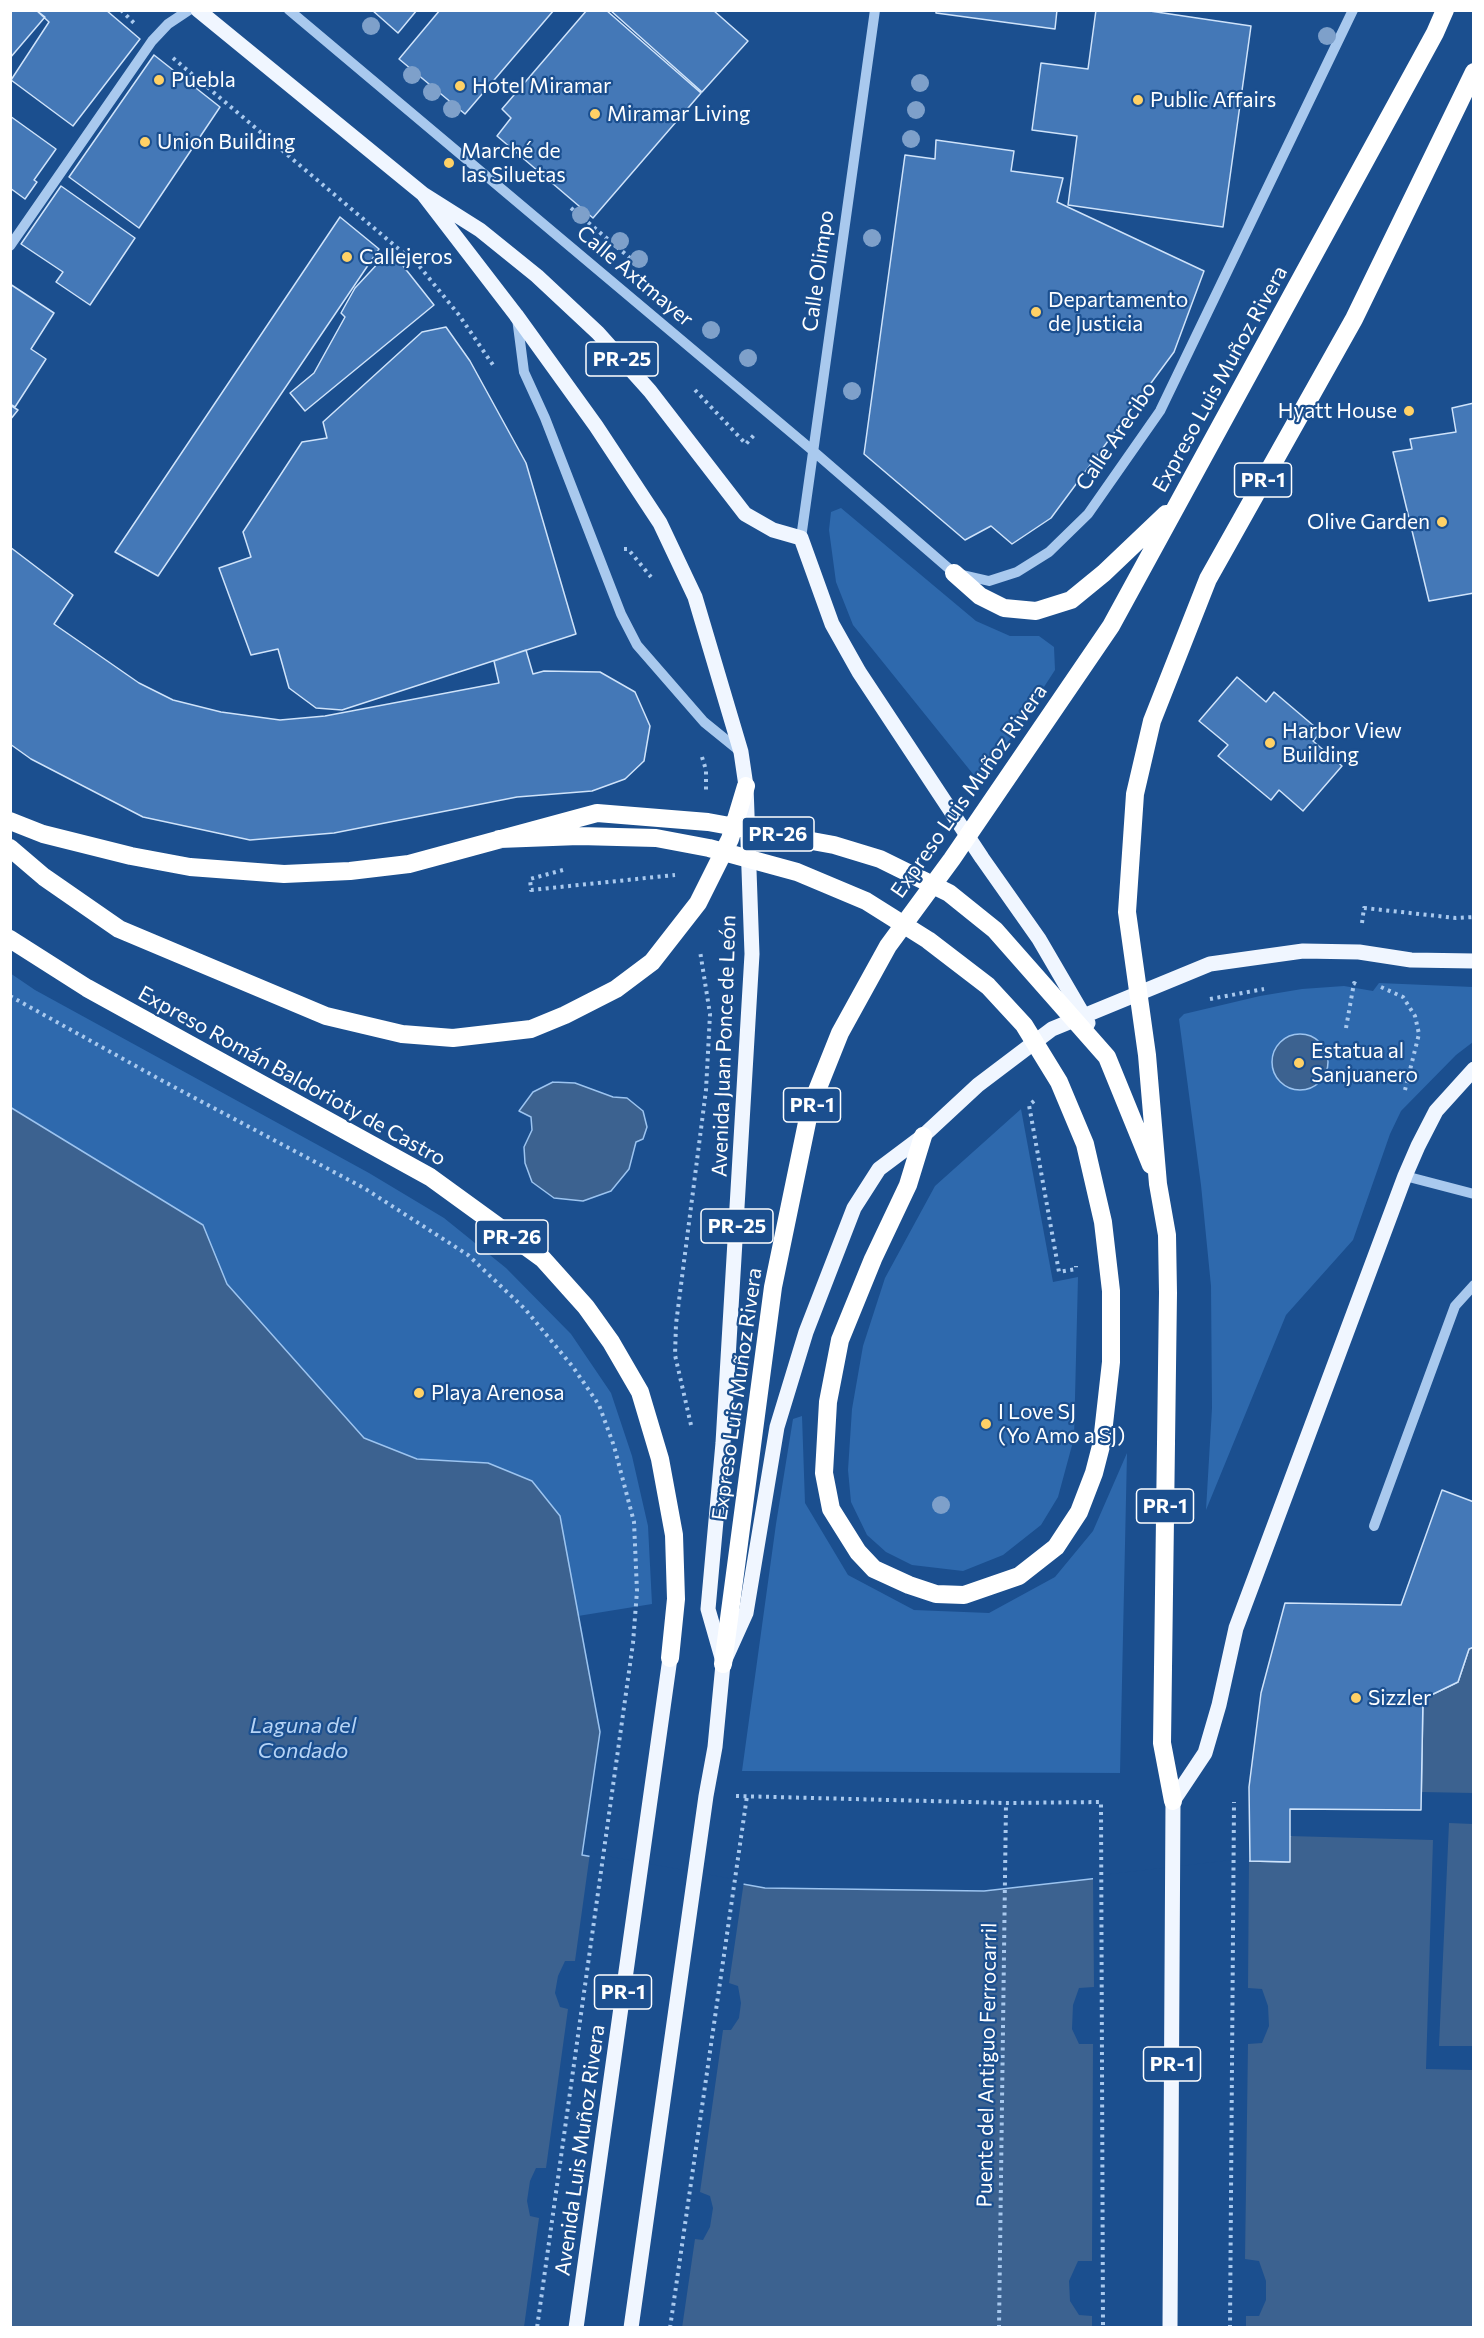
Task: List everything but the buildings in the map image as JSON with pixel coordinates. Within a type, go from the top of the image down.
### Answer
[{"type":"highway","name":"Expreso Luis Muñoz Rivera","points":[[723,1664],[773,1287],[810,1108],[840,1033],[888,946],[952,859],[1111,626],[1435,33],[1445,10]]},
{"type":"highway","name":"PR-1","points":[[1173,1802],[1162,1743],[1167,1236],[1158,1184],[1147,1055],[1127,912],[1135,794],[1152,721],[1208,579],[1353,318],[1473,72]]},
{"type":"highway","points":[[954,573],[980,596],[1004,608],[1036,611],[1045,609],[1071,600],[1080,593],[1180,500]]},
{"type":"highway","points":[[10,848],[44,877],[119,929],[130,934],[326,1016],[402,1034],[453,1038],[531,1029],[565,1016],[616,989],[652,962],[698,903],[730,839],[746,786]]},
{"type":"highway","name":"PR-26","points":[[10,821],[43,834],[131,856],[190,867],[284,874],[350,871],[410,864],[597,813],[708,822],[834,845],[880,859],[949,893],[994,930],[1107,1057],[1158,1184]]},
{"type":"highway","points":[[499,839],[579,836],[656,838],[709,848],[797,872],[866,901],[928,940],[988,986],[1024,1025],[1059,1082],[1085,1144],[1103,1222],[1111,1291],[1111,1362],[1102,1442],[1094,1473],[1079,1512],[1056,1547],[1019,1575],[964,1595],[936,1594],[909,1586],[874,1569],[858,1552],[831,1509],[824,1473],[828,1402],[840,1340],[873,1259],[908,1185],[923,1136]]},
{"type":"highway","name":"Expreso Román Baldorioty de Castro","points":[[10,939],[87,988],[430,1177],[543,1259],[586,1307],[605,1333],[640,1392],[660,1459],[674,1534],[676,1599],[670,1658]]},
{"type":"main road","name":"PR-25","points":[[198,10],[423,194],[480,230],[537,276],[598,333],[650,391],[745,514],[772,530],[801,538]]},
{"type":"main road","name":"Avenida Juan Ponce de León","points":[[423,194],[516,315],[602,436],[660,523],[695,597],[741,752],[746,786],[752,954],[724,1431],[708,1609],[723,1664]]},
{"type":"main road","points":[[801,538],[832,624],[859,672],[982,858],[1039,939],[1107,1057]]},
{"type":"main road","points":[[723,1664],[746,1613],[777,1427],[820,1292],[854,1208],[879,1169],[923,1136],[978,1085],[1052,1029],[1210,964],[1303,951],[1359,952],[1411,960],[1473,961]]},
{"type":"main road","points":[[1173,1802],[1205,1753],[1219,1706],[1236,1628],[1405,1176],[1436,1111],[1473,1069]]},
{"type":"main road","name":"Avenida Luis Muñoz Rivera","points":[[576,2328],[670,1658]]},
{"type":"main road","name":"PR-1","points":[[631,2328],[706,1796],[715,1747],[723,1664]]},
{"type":"main road","name":"PR-1","points":[[1170,2328],[1173,1802]]},
{"type":"street","points":[[10,246],[152,41],[168,24],[189,10]]},
{"type":"street","name":"Calle Axtmayer","points":[[289,10],[812,450],[954,573]]},
{"type":"street","name":"Calle Olimpo","points":[[801,538],[875,10]]},
{"type":"street","name":"Calle Arecibo","points":[[954,573],[989,581],[1017,573],[1049,552],[1088,513],[1160,411],[1353,10]]},
{"type":"street","points":[[516,315],[525,372],[621,614],[637,645],[704,722],[741,752]]},
{"type":"street","points":[[1405,1176],[1473,1194]]},
{"type":"street","points":[[1374,1526],[1455,1306],[1473,1285]]},
{"type":"path","points":[[121,10],[152,41],[420,267]]},
{"type":"path","points":[[530,879],[531,890],[682,874]]},
{"type":"path","points":[[692,1425],[675,1355],[676,1324],[706,1090],[710,1014],[699,945]]},
{"type":"path","points":[[1346,1028],[1354,983],[1364,985]]},
{"type":"path","points":[[1373,986],[1403,997],[1415,1016],[1419,1034],[1405,1090]]},
{"type":"path","points":[[10,996],[161,1080],[364,1188],[468,1255],[525,1309],[573,1367],[599,1406],[614,1446],[634,1522],[638,1591],[633,1643],[537,2328]]},
{"type":"path","points":[[1029,1105],[1059,1272],[1076,1269]]},
{"type":"path","points":[[706,1796],[1006,1803],[1101,1802],[1103,2328]]},
{"type":"path","points":[[670,2328],[747,1796]]},
{"type":"path","points":[[1230,2328],[1234,1802]]},
{"type":"path","name":"Puente del Antiguo Ferrocarril","points":[[999,2328],[1006,1803]]},
{"type":"shaded area","points":[[841,508],[976,621],[1010,636],[1039,636],[1054,647],[1055,670],[981,784],[853,625],[836,582],[829,530],[831,512]]},
{"type":"shaded area","points":[[10,973],[35,990],[369,1173],[444,1218],[506,1268],[571,1334],[611,1393],[632,1456],[648,1526],[652,1604],[578,1616],[560,1516],[488,1463],[417,1459],[364,1438],[227,1284],[203,1225],[11,1107]]},
{"type":"shaded area","points":[[1379,983],[1473,987],[1473,1042],[1456,1055],[1401,1111],[1390,1134],[1353,1240],[1286,1315],[1206,1510],[1212,1408],[1211,1286],[1201,1185],[1179,1019],[1184,1014],[1260,996],[1302,989],[1344,986],[1373,991]]},
{"type":"shaded area","points":[[1021,1109],[1053,1282],[1078,1277],[1074,1438],[1058,1497],[1041,1525],[1003,1555],[963,1571],[912,1565],[886,1552],[867,1535],[851,1502],[848,1470],[852,1409],[863,1346],[885,1278],[935,1186]]},
{"type":"shaded area","points":[[802,1416],[805,1503],[848,1575],[914,1610],[989,1613],[1055,1577],[1093,1531],[1127,1453],[1120,1773],[742,1771],[793,1419]]},
{"type":"water","points":[[1300,1034],[1311,1036],[1320,1042],[1326,1051],[1328,1062],[1326,1073],[1320,1082],[1311,1088],[1300,1090],[1289,1088],[1280,1082],[1274,1073],[1272,1062],[1274,1051],[1280,1042],[1289,1036]]},
{"type":"water","points":[[553,1082],[575,1083],[613,1097],[627,1098],[643,1111],[647,1127],[643,1139],[636,1142],[629,1169],[611,1191],[583,1201],[554,1198],[532,1182],[525,1163],[524,1147],[532,1130],[531,1117],[519,1111],[533,1092]]},
{"type":"water","name":"Laguna del Condado","points":[[10,1107],[203,1225],[227,1284],[364,1438],[417,1459],[488,1463],[532,1481],[560,1516],[600,1732],[582,1855],[765,1888],[984,1891],[1250,1861],[1289,1862],[1289,1836],[1373,1811],[1421,1810],[1423,1699],[1458,1682],[1469,1649],[1473,1647],[1473,2327],[11,2327]]},
{"type":"pier","points":[[1421,1792],[1473,1793],[1473,1824],[1449,1823],[1439,2046],[1473,2046],[1473,2070],[1426,2069],[1433,1840],[1289,1836],[1290,1809],[1420,1810]]},
{"type":"pier","points":[[590,1853],[744,1881],[729,1983],[738,1986],[741,2003],[739,2018],[731,2030],[723,2030],[700,2192],[710,2196],[713,2208],[710,2227],[703,2240],[695,2239],[682,2328],[524,2327],[539,2218],[530,2216],[527,2201],[530,2181],[536,2168],[546,2168],[568,2009],[560,2007],[555,1993],[558,1976],[565,1961],[575,1961]]},
{"type":"pier","points":[[1249,1858],[1248,1988],[1262,1989],[1268,2006],[1269,2026],[1262,2043],[1248,2044],[1245,2259],[1259,2261],[1266,2281],[1266,2300],[1259,2316],[1246,2316],[1246,2327],[1092,2327],[1092,2316],[1079,2315],[1070,2301],[1069,2281],[1078,2261],[1092,2261],[1093,2044],[1079,2044],[1072,2029],[1073,2005],[1079,1988],[1094,1987],[1093,1876]]},
{"type":"place","name":"Puebla","points":[[159,80]]},
{"type":"place","name":"Hotel Miramar","points":[[460,86]]},
{"type":"place","name":"Public Affairs","points":[[1138,100]]},
{"type":"place","name":"Miramar Living","points":[[595,114]]},
{"type":"place","name":"Union Building","points":[[145,142]]},
{"type":"place","name":"Marché de las Siluetas","points":[[449,163]]},
{"type":"place","name":"Callejeros","points":[[347,257]]},
{"type":"place","name":"Departamento de Justicia","points":[[1036,312]]},
{"type":"place","name":"Hyatt House","points":[[1409,411]]},
{"type":"place","name":"Olive Garden","points":[[1442,522]]},
{"type":"place","name":"Harbor View Building","points":[[1270,743]]},
{"type":"place","name":"Estatua al Sanjuanero","points":[[1299,1063]]},
{"type":"place","name":"Playa Arenosa","points":[[419,1393]]},
{"type":"place","name":"I Love SJ (Yo Amo a SJ)","points":[[986,1424]]},
{"type":"place","name":"Sizzler","points":[[1356,1698]]}]
